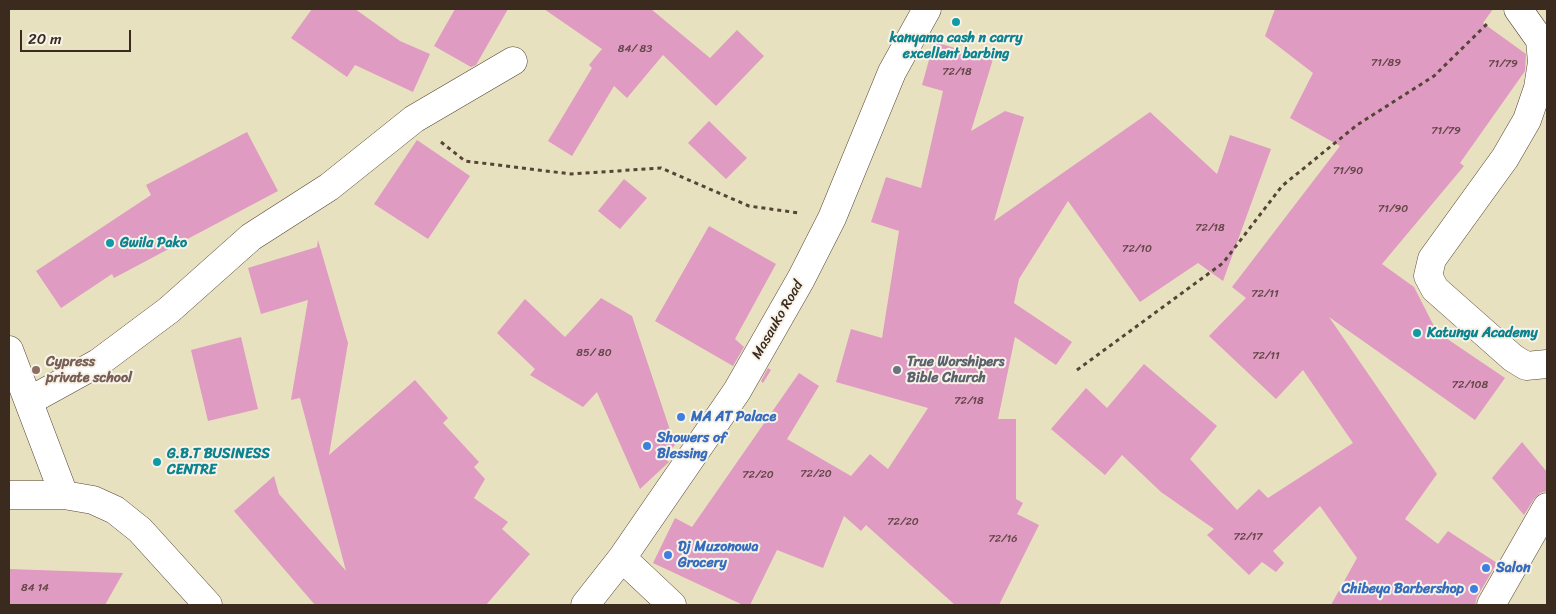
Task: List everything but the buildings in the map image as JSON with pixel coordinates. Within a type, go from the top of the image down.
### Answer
[{"type":"street","name":"Masauko Road","points":[[585,605],[622,558],[737,391],[801,280],[832,218],[892,72],[927,9]]},
{"type":"street","points":[[1518,9],[1540,40],[1542,62],[1536,96],[1527,120],[1505,158],[1432,259],[1428,276],[1435,289],[1514,358],[1526,366],[1547,364]]},
{"type":"street","points":[[29,401],[106,357],[169,310],[251,237],[328,187],[414,120],[513,61]]},
{"type":"street","points":[[9,350],[64,495]]},
{"type":"street","points":[[9,496],[64,495],[93,500],[115,510],[140,530],[208,605]]},
{"type":"street","points":[[1491,605],[1547,507]]},
{"type":"street","points":[[622,558],[672,605]]},
{"type":"path","points":[[1077,370],[1222,263],[1282,186],[1357,125],[1434,76],[1489,22]]},
{"type":"path","points":[[414,120],[464,162],[571,174],[661,168],[749,206],[832,218]]},
{"type":"place","name":"kanyama cash n carry excellent barbing","points":[[956,22]]},
{"type":"place","name":"Gwila Pako","points":[[110,243]]},
{"type":"place","name":"Katungu Academy","points":[[1417,333]]},
{"type":"place","name":"Cypress private school","points":[[36,370]]},
{"type":"place","name":"True Worshipers Bible Church","points":[[897,370]]},
{"type":"place","name":"MA AT Palace","points":[[681,417]]},
{"type":"place","name":"Showers of Blessing","points":[[647,446]]},
{"type":"place","name":"G.B.T BUSINESS CENTRE","points":[[157,462]]},
{"type":"place","name":"Dj Muzonowa Grocery","points":[[668,555]]},
{"type":"place","name":"Salon","points":[[1486,568]]},
{"type":"place","name":"Chibeya Barbershop","points":[[1474,589]]}]
